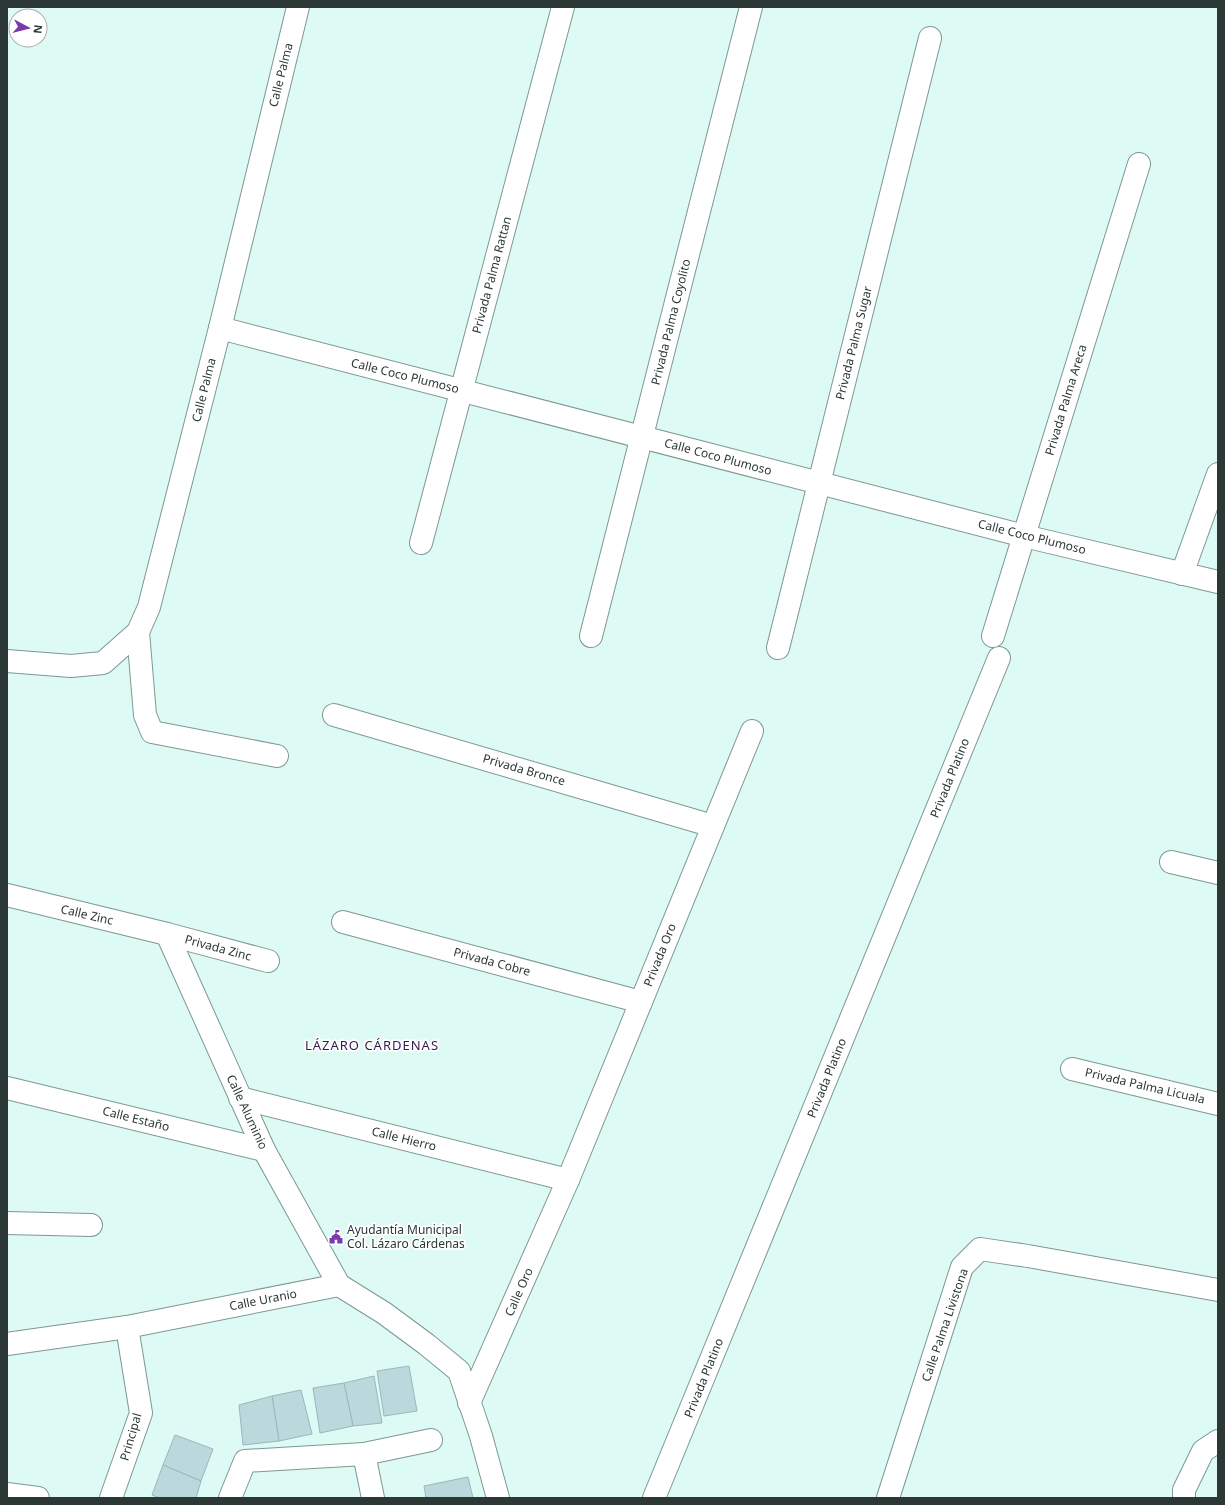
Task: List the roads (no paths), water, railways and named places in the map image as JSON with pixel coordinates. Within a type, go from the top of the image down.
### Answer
[{"type":"street","name":"Calle Palma","points":[[7,660],[71,666],[103,663],[138,632],[149,607],[220,328],[298,7]]},
{"type":"street","name":"Privada Palma Rattan","points":[[421,543],[563,7]]},
{"type":"street","name":"Privada Palma Coyolito","points":[[591,636],[751,7]]},
{"type":"street","name":"Privada Palma Sugar","points":[[778,648],[930,38]]},
{"type":"street","name":"Privada Palma Areca","points":[[993,636],[1139,164]]},
{"type":"street","name":"Calle Coco Plumoso","points":[[220,328],[1024,536],[1218,582]]},
{"type":"street","points":[[1182,574],[1218,474]]},
{"type":"street","points":[[138,632],[144,715],[152,732],[277,756]]},
{"type":"street","name":"Privada Platino","points":[[654,1498],[999,658]]},
{"type":"street","name":"Privada Bronce","points":[[334,715],[713,826]]},
{"type":"street","name":"Privada Oro","points":[[568,1180],[752,731]]},
{"type":"street","points":[[1171,862],[1218,873]]},
{"type":"street","name":"Calle Zinc","points":[[7,896],[167,934]]},
{"type":"street","name":"Privada Cobre","points":[[343,922],[640,1002]]},
{"type":"street","name":"Privada Zinc","points":[[167,934],[268,961]]},
{"type":"street","name":"Calle Aluminio","points":[[167,934],[264,1150],[339,1285]]},
{"type":"street","name":"Privada Palma Licuala","points":[[1072,1069],[1218,1104]]},
{"type":"street","name":"Calle Estaño","points":[[7,1088],[264,1150]]},
{"type":"street","name":"Calle Hierro","points":[[240,1098],[568,1180]]},
{"type":"street","name":"Calle Oro","points":[[469,1404],[568,1180]]},
{"type":"street","points":[[7,1223],[91,1225]]},
{"type":"street","name":"Calle Palma Livistona","points":[[888,1498],[940,1332],[962,1268],[980,1249],[1028,1256],[1218,1290]]},
{"type":"street","points":[[339,1285],[384,1314],[426,1344],[459,1371],[481,1436],[498,1498]]},
{"type":"street","name":"Calle Uranio","points":[[7,1344],[127,1327],[339,1285]]},
{"type":"street","name":"Principal","points":[[111,1498],[141,1413],[127,1327]]},
{"type":"street","points":[[230,1498],[245,1461],[364,1454],[431,1440]]},
{"type":"street","points":[[1184,1498],[1184,1490],[1203,1451],[1218,1441]]},
{"type":"street","points":[[364,1454],[373,1498]]},
{"type":"street","points":[[7,1494],[38,1498]]},
{"type":"place","name":"Ayudantía Municipal Col. Lázaro Cárdenas","points":[[336,1237]]},
{"type":"district","name":"LÁZARO CÁRDENAS","points":[[372,1045]]}]
